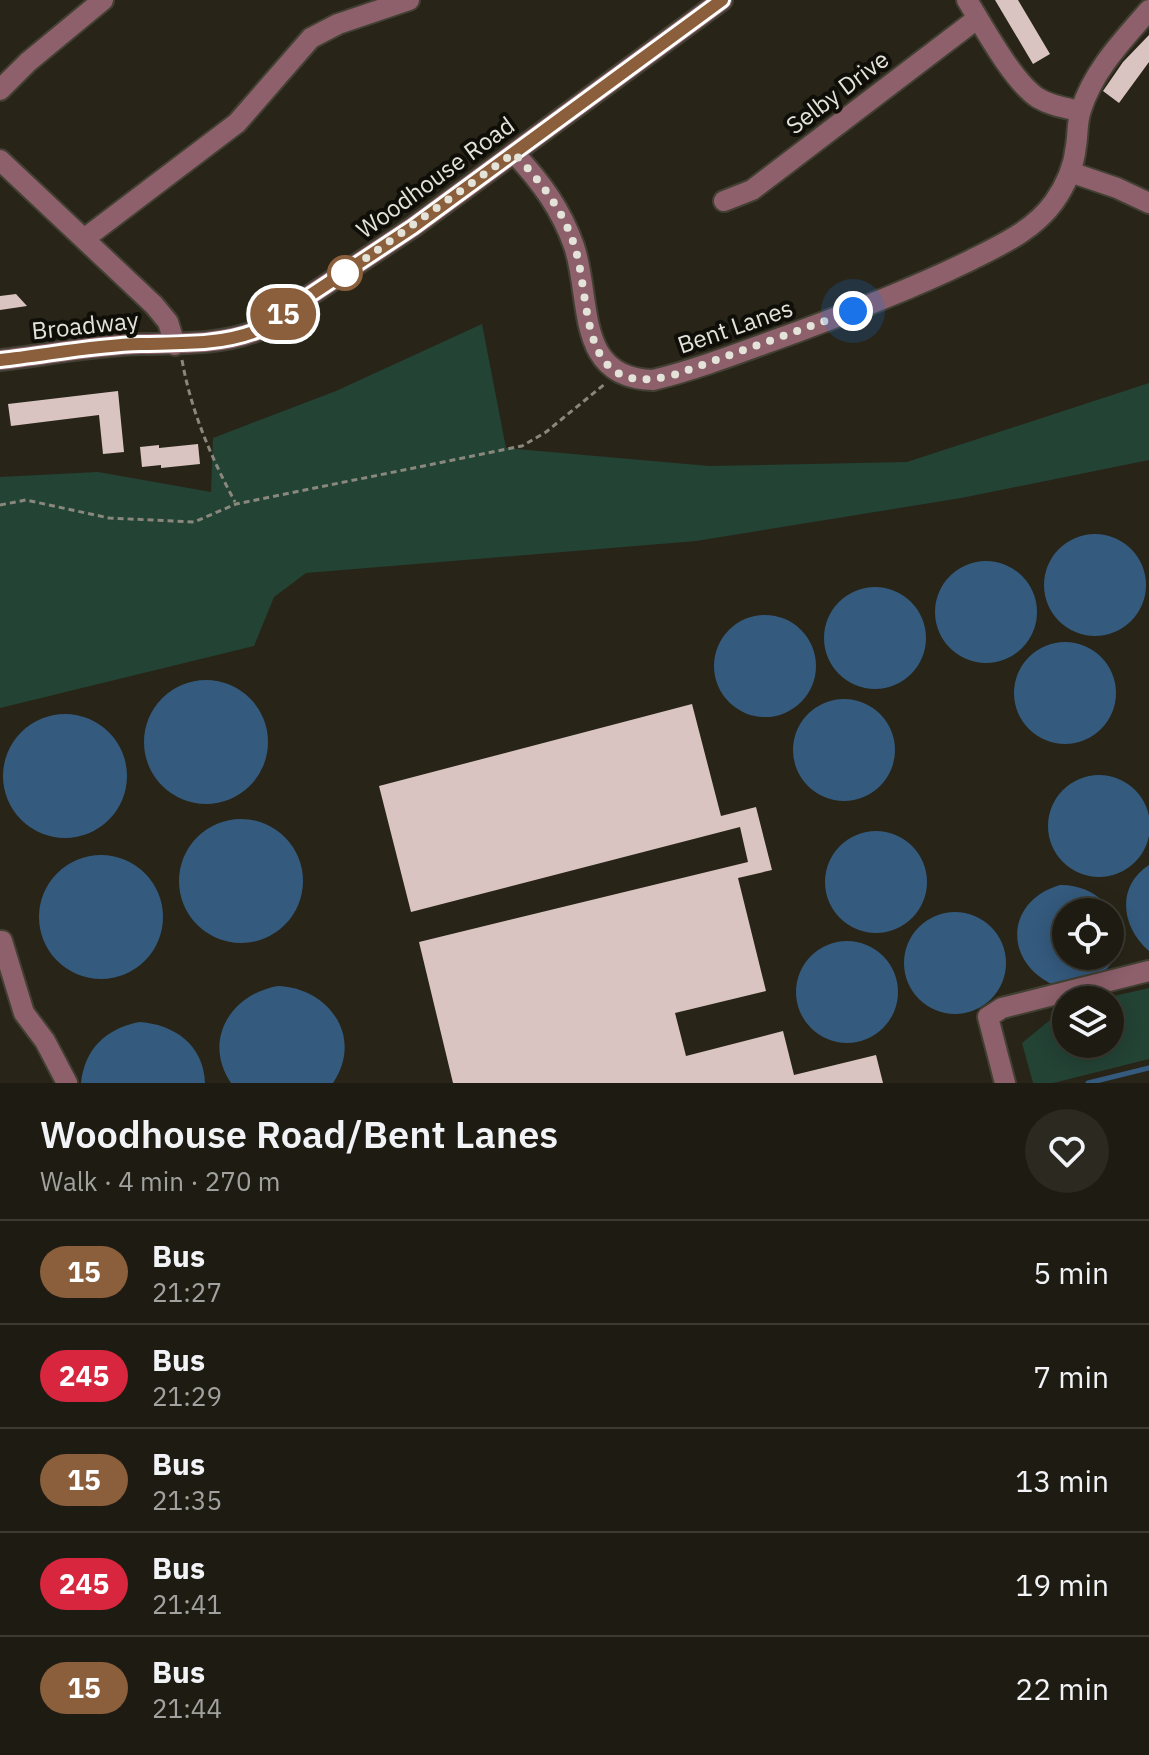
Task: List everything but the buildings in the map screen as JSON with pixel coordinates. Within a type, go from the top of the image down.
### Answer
[{"type":"street","points":[[0,90],[28,62],[103,0]]},
{"type":"street","points":[[84,239],[237,123],[311,38],[338,24],[409,0]]},
{"type":"street","name":"Woodhouse Road","points":[[177,345],[238,338],[256,331],[413,227],[722,0]]},
{"type":"street","points":[[967,0],[1022,84],[1053,105],[1080,111]]},
{"type":"street","name":"Bent Lanes","points":[[618,373],[634,380],[674,375],[882,301],[1019,234],[1051,206],[1070,172],[1080,111],[1101,69],[1149,10]]},
{"type":"street","name":"Selby Drive","points":[[724,201],[752,190],[978,18]]},
{"type":"street","points":[[514,153],[541,182],[567,227],[576,251],[587,326],[595,345],[618,373]]},
{"type":"street","points":[[0,160],[168,322],[177,345]]},
{"type":"street","points":[[1070,172],[1149,203]]},
{"type":"street","name":"Broadway","points":[[0,360],[140,344],[177,345]]},
{"type":"street","points":[[0,941],[24,1013],[45,1041],[67,1083]]},
{"type":"street","points":[[1005,1083],[988,1017],[1002,1008],[1149,971]]},
{"type":"path","points":[[177,345],[193,408],[214,463],[236,504]]},
{"type":"path","points":[[0,505],[26,500],[109,518],[194,522],[236,504],[522,446],[556,424],[618,373]]},
{"type":"green space","points":[[482,324],[506,448],[709,466],[907,462],[1149,383],[1149,460],[961,498],[696,541],[306,573],[274,597],[254,646],[0,708],[0,477],[98,472],[211,492],[213,438],[336,391]]},
{"type":"green space","points":[[1149,988],[1149,1059],[1053,1083],[1033,1083],[1022,1043],[1052,1018],[1052,1058],[1124,1058],[1124,994]]},
{"type":"water","points":[[1095,534],[1114,538],[1131,549],[1142,566],[1146,585],[1142,604],[1131,621],[1114,632],[1095,636],[1076,632],[1059,621],[1048,604],[1044,585],[1048,566],[1059,549],[1076,538]]},
{"type":"water","points":[[986,561],[1005,565],[1022,576],[1033,593],[1037,612],[1033,631],[1022,648],[1005,659],[986,663],[967,659],[950,648],[939,631],[935,612],[939,593],[950,576],[967,565]]},
{"type":"water","points":[[875,587],[894,591],[911,602],[922,619],[926,638],[922,657],[911,674],[894,685],[875,689],[856,685],[839,674],[828,657],[824,638],[828,619],[839,602],[856,591]]},
{"type":"water","points":[[765,615],[784,619],[801,630],[812,647],[816,666],[812,685],[801,702],[784,713],[765,717],[746,713],[729,702],[718,685],[714,666],[718,647],[729,630],[746,619]]},
{"type":"water","points":[[1065,642],[1084,646],[1101,657],[1112,674],[1116,693],[1112,712],[1101,729],[1084,740],[1065,744],[1046,740],[1029,729],[1018,712],[1014,693],[1018,674],[1029,657],[1046,646]]},
{"type":"water","points":[[206,680],[230,685],[250,698],[263,718],[268,742],[263,766],[250,786],[230,799],[206,804],[182,799],[162,786],[149,766],[144,742],[149,718],[162,698],[182,685]]},
{"type":"water","points":[[844,699],[863,703],[880,714],[891,731],[895,750],[891,769],[880,786],[863,797],[844,801],[825,797],[808,786],[797,769],[793,750],[797,731],[808,714],[825,703]]},
{"type":"water","points":[[65,714],[89,719],[109,732],[122,752],[127,776],[122,800],[109,820],[89,833],[65,838],[41,833],[21,820],[8,800],[3,776],[8,752],[21,732],[41,719]]},
{"type":"water","points":[[1099,775],[1118,779],[1135,790],[1146,807],[1150,826],[1146,845],[1135,862],[1118,873],[1099,877],[1080,873],[1063,862],[1052,845],[1048,826],[1052,807],[1063,790],[1080,779]]},
{"type":"water","points":[[241,819],[265,824],[285,837],[298,857],[303,881],[298,905],[285,925],[265,938],[241,943],[217,938],[197,925],[184,905],[179,881],[184,857],[197,837],[217,824]]},
{"type":"water","points":[[876,831],[895,835],[912,846],[923,863],[927,882],[923,901],[912,918],[895,929],[876,933],[857,929],[840,918],[829,901],[825,882],[829,863],[840,846],[857,835]]},
{"type":"water","points":[[101,855],[125,860],[145,873],[158,893],[163,917],[158,941],[145,961],[125,974],[101,979],[77,974],[57,961],[44,941],[39,917],[44,893],[57,873],[77,860]]},
{"type":"water","points":[[1149,865],[1149,951],[1133,931],[1126,908],[1131,884]]},
{"type":"water","points":[[1060,885],[1079,887],[1095,895],[1098,898],[1052,898],[1052,970],[1104,970],[1083,981],[1054,985],[1037,975],[1019,947],[1017,932],[1020,918],[1029,904],[1042,893]]},
{"type":"water","points":[[955,912],[974,916],[991,927],[1002,944],[1006,963],[1002,982],[991,999],[974,1010],[955,1014],[936,1010],[919,999],[908,982],[904,963],[908,944],[919,927],[936,916]]},
{"type":"water","points":[[847,941],[866,945],[883,956],[894,973],[898,992],[894,1011],[883,1028],[866,1039],[847,1043],[828,1039],[811,1028],[800,1011],[796,992],[800,973],[811,956],[828,945]]},
{"type":"water","points":[[278,986],[312,996],[326,1005],[336,1018],[343,1033],[345,1049],[342,1066],[333,1083],[231,1083],[220,1051],[226,1021],[247,998]]},
{"type":"water","points":[[139,1022],[164,1027],[185,1039],[199,1058],[205,1083],[81,1083],[87,1060],[99,1042],[116,1030]]},
{"type":"waterway","points":[[1088,1083],[1149,1068]]},
{"type":"bus line","name":"15","points":[[0,360],[140,344],[179,345],[238,338],[256,331],[413,227],[722,0]]},
{"type":"route","points":[[345,273],[338,278],[514,153],[541,182],[567,227],[576,251],[587,326],[595,345],[618,373],[634,380],[674,375],[853,311]]}]
